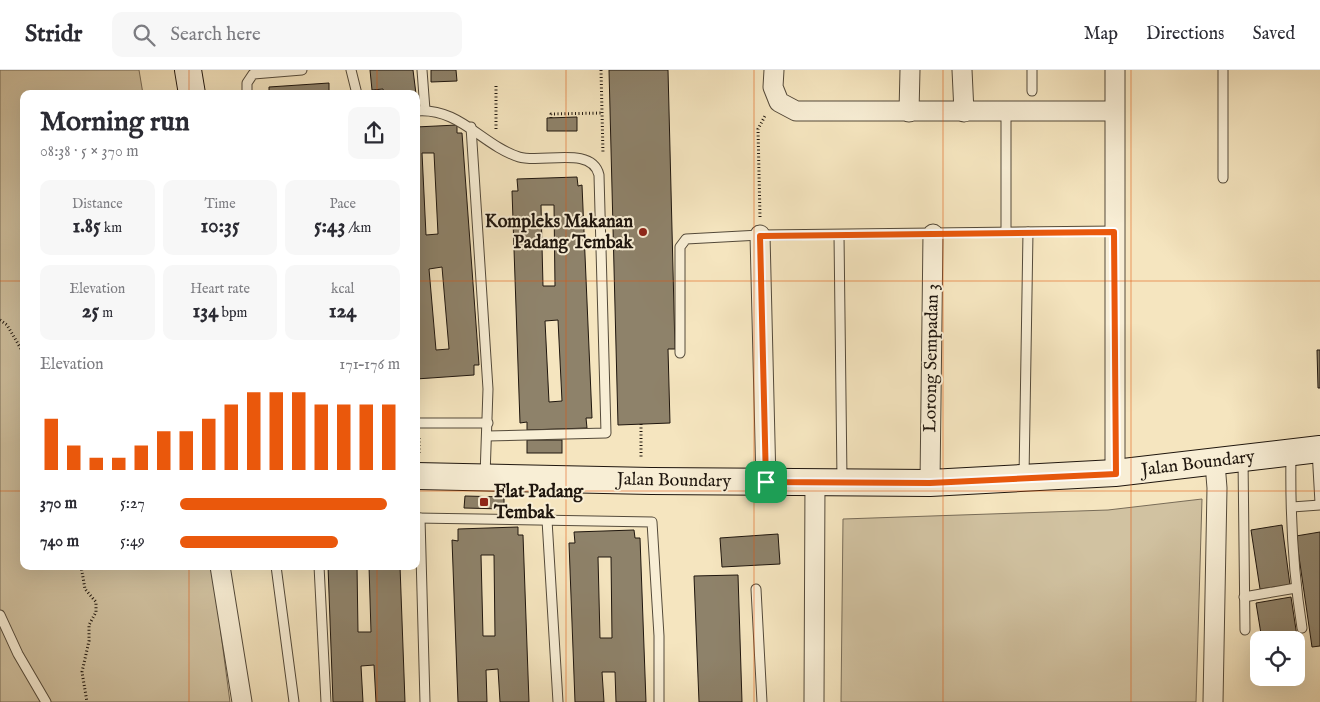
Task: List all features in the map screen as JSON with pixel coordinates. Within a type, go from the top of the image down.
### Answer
[{"type":"street","points":[[188,70],[191,90]]},
{"type":"street","points":[[774,70],[773,87],[779,102],[796,112],[1114,111]]},
{"type":"street","points":[[909,112],[910,70]]},
{"type":"street","points":[[962,70],[964,112]]},
{"type":"street","points":[[1115,70],[1116,474]]},
{"type":"street","name":"Lorong Sempadan 3","points":[[930,483],[933,234]]},
{"type":"street","points":[[760,236],[766,482]]},
{"type":"street","name":"Jalan Boundary","points":[[420,465],[485,477],[641,481],[930,483],[1024,480],[1116,474],[1319,449]]},
{"type":"street","points":[[1213,702],[1217,488],[1215,463]]},
{"type":"street","points":[[814,702],[815,482]]},
{"type":"street","points":[[221,570],[242,702]]},
{"type":"lane","points":[[247,90],[247,83],[253,74],[302,70]]},
{"type":"lane","points":[[351,70],[356,90]]},
{"type":"lane","points":[[422,70],[421,110],[445,114],[471,127],[492,144],[518,157],[585,158],[595,165],[599,175],[606,433],[487,436]]},
{"type":"lane","points":[[1032,70],[1032,91]]},
{"type":"lane","points":[[1223,70],[1223,178]]},
{"type":"lane","points":[[1006,111],[1006,232]]},
{"type":"lane","points":[[471,127],[488,389],[485,477]]},
{"type":"lane","points":[[1024,480],[1028,232]]},
{"type":"lane","points":[[680,353],[680,247],[686,239],[839,234],[1114,232]]},
{"type":"lane","points":[[839,234],[842,482]]},
{"type":"lane","points":[[420,423],[488,423]]},
{"type":"lane","points":[[1292,507],[1320,504],[1319,449]]},
{"type":"lane","points":[[1291,453],[1296,588],[1302,628]]},
{"type":"lane","points":[[1243,459],[1245,630]]},
{"type":"lane","points":[[420,518],[652,522],[659,636],[659,702]]},
{"type":"lane","points":[[547,520],[558,702]]},
{"type":"lane","points":[[277,570],[294,702]]},
{"type":"lane","points":[[319,570],[326,702]]},
{"type":"lane","points":[[420,570],[425,702]]},
{"type":"lane","points":[[1244,597],[1296,588]]},
{"type":"lane","points":[[756,589],[762,702]]},
{"type":"lane","points":[[0,614],[18,654],[46,702]]},
{"type":"path","points":[[601,70],[603,148]]},
{"type":"path","points":[[496,84],[498,122]]},
{"type":"path","points":[[760,236],[758,129],[761,120],[779,102]]},
{"type":"path","points":[[551,118],[551,114],[603,113]]},
{"type":"path","points":[[0,320],[7,326],[20,347]]},
{"type":"path","points":[[641,424],[641,481]]},
{"type":"path","points":[[82,570],[85,589],[96,602],[96,612],[89,625],[89,641],[82,672],[87,702]]},
{"type":"shaded area","points":[[0,70],[139,70],[142,90],[20,90],[20,570],[213,570],[230,702],[0,702]]},
{"type":"shaded area","points":[[1202,499],[1196,702],[841,702],[843,519],[1108,510]]},
{"type":"building","points":[[370,70],[413,70],[416,90],[372,90]]},
{"type":"building","points":[[431,70],[456,70],[457,81],[431,82]]},
{"type":"building","name":"Kompleks Makanan Padang Tembak","points":[[609,70],[668,70],[675,349],[668,349],[670,423],[618,425]]},
{"type":"building","points":[[329,83],[329,90],[269,90],[269,87]]},
{"type":"building","points":[[577,117],[577,131],[547,131],[547,118]]},
{"type":"building","points":[[457,125],[457,133],[462,133],[479,365],[474,365],[474,375],[420,379],[420,127]],"holes":[[[422,153],[434,153],[438,234],[426,235]],[[442,267],[449,349],[436,350],[429,269]]]},
{"type":"building","points":[[577,177],[578,186],[582,185],[592,418],[586,418],[587,428],[527,430],[527,422],[520,423],[512,191],[518,191],[517,179]],"holes":[[[541,205],[554,205],[555,286],[543,286]],[[558,320],[562,401],[549,402],[545,321]]]},
{"type":"building","points":[[1317,350],[1320,350],[1320,388],[1318,388]]},
{"type":"building","name":"Flat Padang Tembak","points":[[527,440],[562,440],[562,453],[527,453]]},
{"type":"building","name":"Flat Padang Tembak","points":[[465,496],[504,497],[504,509],[464,508]]},
{"type":"building","points":[[1282,525],[1290,585],[1260,589],[1251,530]]},
{"type":"building","points":[[518,527],[518,535],[523,535],[529,702],[500,702],[498,669],[486,670],[487,702],[458,702],[452,540],[458,541],[458,529]],"holes":[[[481,555],[494,555],[495,636],[483,636]]]},
{"type":"building","points":[[634,530],[635,538],[640,538],[646,702],[616,702],[615,672],[602,672],[604,702],[575,702],[569,543],[575,543],[574,532]],"holes":[[[598,557],[611,557],[612,638],[600,638]]]},
{"type":"building","points":[[1320,532],[1320,646],[1312,647],[1296,536]]},
{"type":"building","points":[[778,534],[780,564],[722,567],[720,538]]},
{"type":"building","points":[[328,570],[357,570],[358,632],[371,632],[369,570],[400,570],[405,702],[376,702],[374,665],[361,666],[363,702],[333,702]]},
{"type":"building","points":[[738,575],[742,702],[699,702],[694,576]]},
{"type":"building","points":[[1291,597],[1296,631],[1261,631],[1256,603]]},
{"type":"place","name":"Kompleks Makanan Padang Tembak","points":[[643,232]]},
{"type":"place","name":"Flat Padang Tembak","points":[[484,502]]},
{"type":"route","points":[[1114,232],[1116,474],[1024,480],[930,483],[766,482],[760,236],[1114,232]]}]
